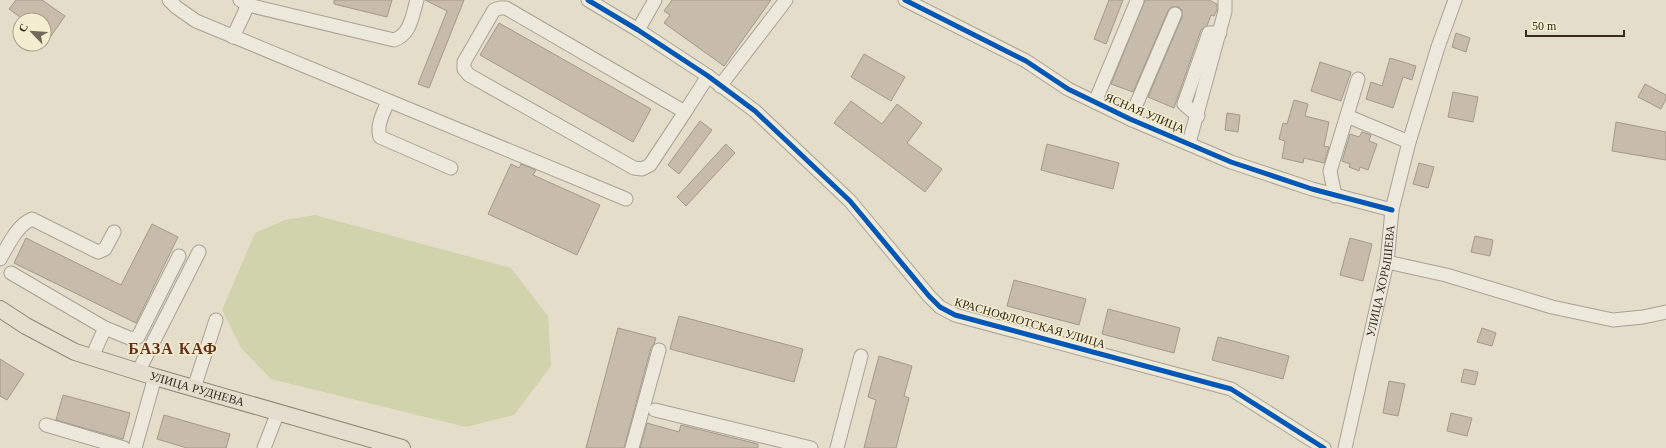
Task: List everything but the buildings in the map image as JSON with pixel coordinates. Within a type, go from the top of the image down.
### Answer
[{"type":"main road","name":"УЛИЦА РУДНЕВА","points":[[0,309],[26,326],[67,348],[92,357],[393,447]]},
{"type":"street","points":[[169,0],[176,7],[196,21],[626,199]]},
{"type":"street","points":[[233,37],[244,2],[394,40],[401,37],[406,32],[417,0]]},
{"type":"street","name":"КРАСНОФЛОТСКАЯ УЛИЦА","points":[[588,0],[638,30],[708,76],[755,111],[850,201],[940,307],[956,315],[1231,389],[1324,448]]},
{"type":"street","points":[[638,30],[655,0]]},
{"type":"street","points":[[720,86],[786,0]]},
{"type":"street","name":"ЯСНАЯ УЛИЦА","points":[[905,0],[1026,61],[1068,89],[1130,119],[1231,162],[1335,196],[1392,210]]},
{"type":"street","points":[[1189,143],[1198,116],[1220,33],[1225,11],[1224,0]]},
{"type":"street","name":"УЛИЦА ХОРЫШЕВА","points":[[1345,448],[1387,262],[1392,210],[1409,142],[1438,47],[1456,0]]},
{"type":"street","points":[[1095,102],[1137,1]]},
{"type":"street","points":[[685,112],[506,8],[494,10],[464,62],[464,68],[469,75],[634,168],[642,169],[650,165],[685,112],[708,76]]},
{"type":"street","points":[[1130,119],[1175,14]]},
{"type":"street","points":[[1335,196],[1330,171],[1358,79]]},
{"type":"street","points":[[388,101],[379,126],[378,131],[380,137],[451,168]]},
{"type":"street","points":[[1347,116],[1409,142]]},
{"type":"street","points":[[0,259],[26,221],[32,219],[98,252],[106,250],[114,232]]},
{"type":"street","points":[[138,372],[199,252]]},
{"type":"street","points":[[11,273],[105,328],[132,340],[138,337],[179,256]]},
{"type":"street","points":[[1387,262],[1446,275],[1552,306],[1613,320],[1643,317],[1666,312]]},
{"type":"street","points":[[194,388],[216,320]]},
{"type":"street","points":[[92,357],[105,328]]},
{"type":"street","points":[[632,448],[659,350]]},
{"type":"street","points":[[837,448],[861,356]]},
{"type":"street","points":[[135,448],[155,377]]},
{"type":"street","points":[[655,410],[811,448]]},
{"type":"street","points":[[264,448],[278,412]]},
{"type":"street","points":[[46,425],[124,448]]},
{"type":"green space","points":[[315,215],[511,268],[548,316],[551,366],[514,415],[466,427],[271,379],[241,348],[222,310],[255,233],[285,220]]},
{"type":"cycle path","points":[[588,0],[638,30],[708,76],[755,111],[850,201],[929,296],[940,307],[955,315],[1231,389],[1324,448]]},
{"type":"cycle path","points":[[905,0],[1026,61],[1068,89],[1130,119],[1231,162],[1312,189],[1392,210]]},
{"type":"district","name":"БАЗА КАФ","points":[[173,348]]}]
